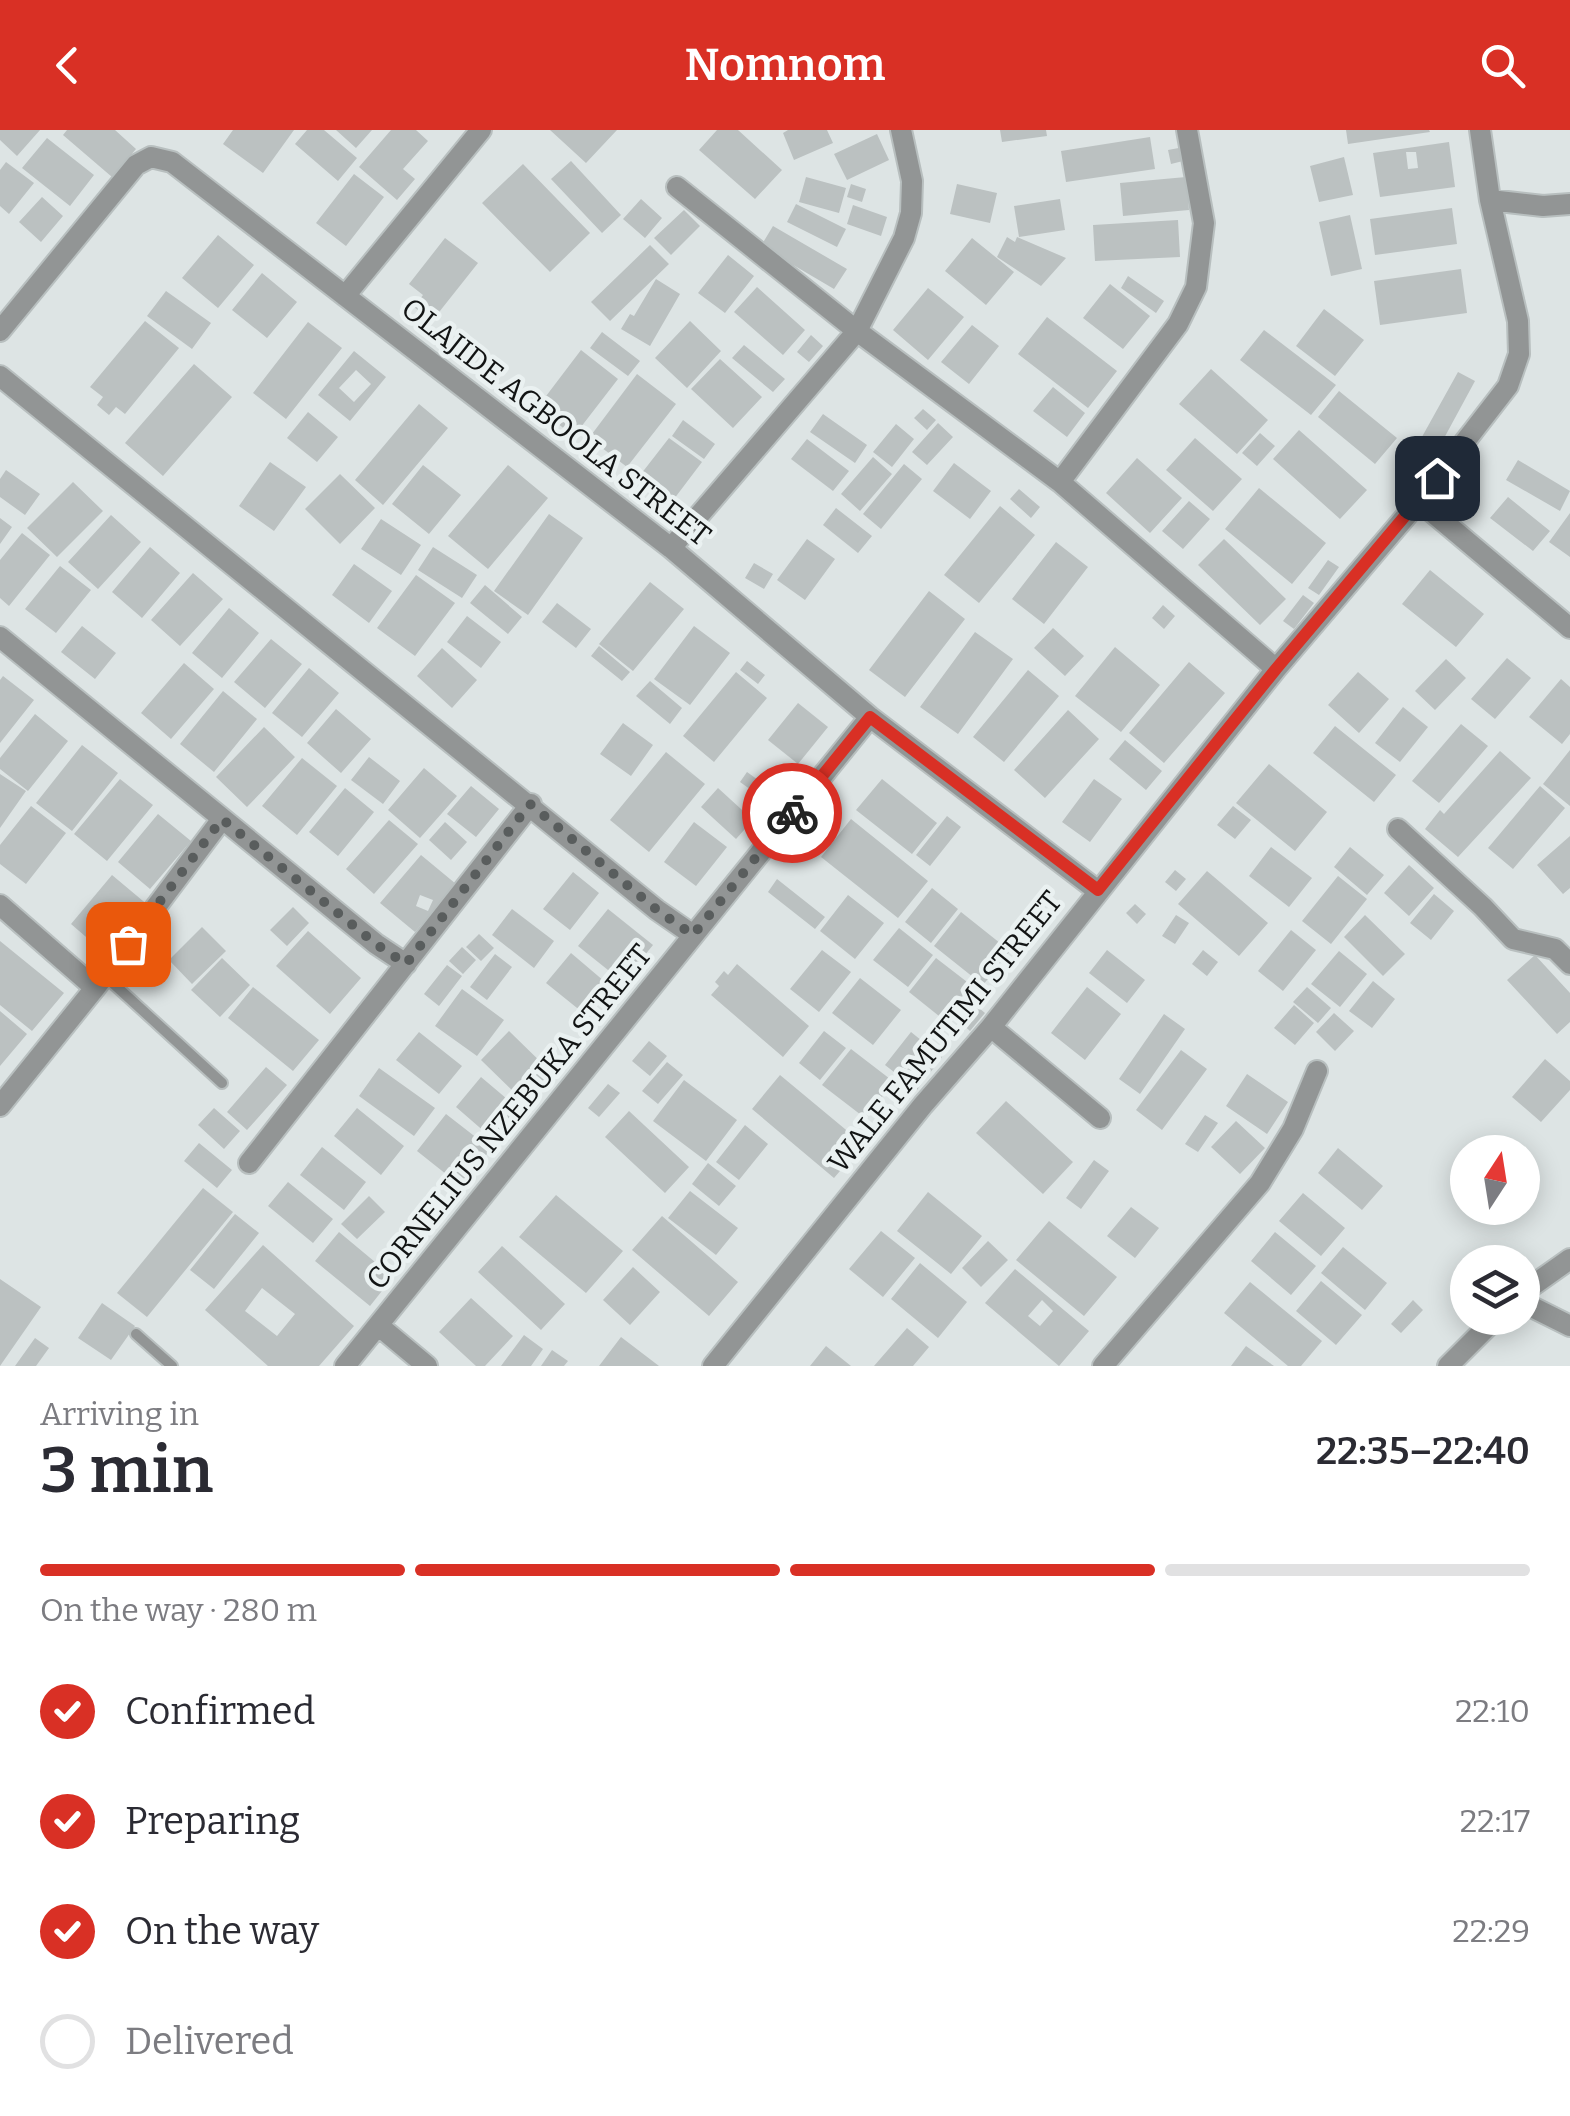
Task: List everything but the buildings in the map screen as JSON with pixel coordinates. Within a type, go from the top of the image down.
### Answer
[{"type":"street","points":[[671,548],[857,331],[904,238],[911,213],[912,181],[901,130]]},
{"type":"street","points":[[1060,482],[1178,324],[1196,287],[1204,223],[1187,130]]},
{"type":"street","name":"WALE FAMUTIMI STREET","points":[[713,1366],[1276,669],[1419,501],[1508,386],[1519,354],[1518,322],[1490,200],[1480,130]]},
{"type":"street","points":[[345,296],[475,132]]},
{"type":"street","name":"OLAJIDE AGBOOLA STREET","points":[[0,331],[136,166],[151,158],[172,162],[671,548],[870,717],[1098,890]]},
{"type":"street","points":[[677,187],[857,331],[1060,482],[1276,669]]},
{"type":"street","points":[[1490,200],[1543,206],[1570,204]]},
{"type":"street","points":[[0,376],[657,910],[693,935]]},
{"type":"street","points":[[1419,501],[1570,628]]},
{"type":"street","points":[[0,637],[376,944],[406,964]]},
{"type":"street","name":"CORNELIUS NZEBUKA STREET","points":[[344,1366],[870,717]]},
{"type":"street","points":[[249,1163],[530,804]]},
{"type":"street","points":[[0,1106],[222,819]]},
{"type":"street","points":[[1398,829],[1483,906],[1513,939],[1555,949],[1570,964]]},
{"type":"street","points":[[0,905],[100,981]]},
{"type":"street","points":[[990,1027],[1100,1118]]},
{"type":"street","points":[[1103,1366],[1260,1182],[1293,1128],[1317,1071]]},
{"type":"street","points":[[1540,1280],[1570,1259]]},
{"type":"street","points":[[1540,1311],[1570,1326]]},
{"type":"street","points":[[379,1326],[427,1366]]},
{"type":"street","points":[[1448,1366],[1479,1335]]},
{"type":"lane","points":[[100,981],[222,1083]]},
{"type":"lane","points":[[136,1334],[172,1366]]},
{"type":"way so far","points":[[128,944],[222,819],[406,964],[530,804],[657,910],[693,935],[792,813]]},
{"type":"route","points":[[792,813],[870,717],[1098,890],[1437,478]]}]
